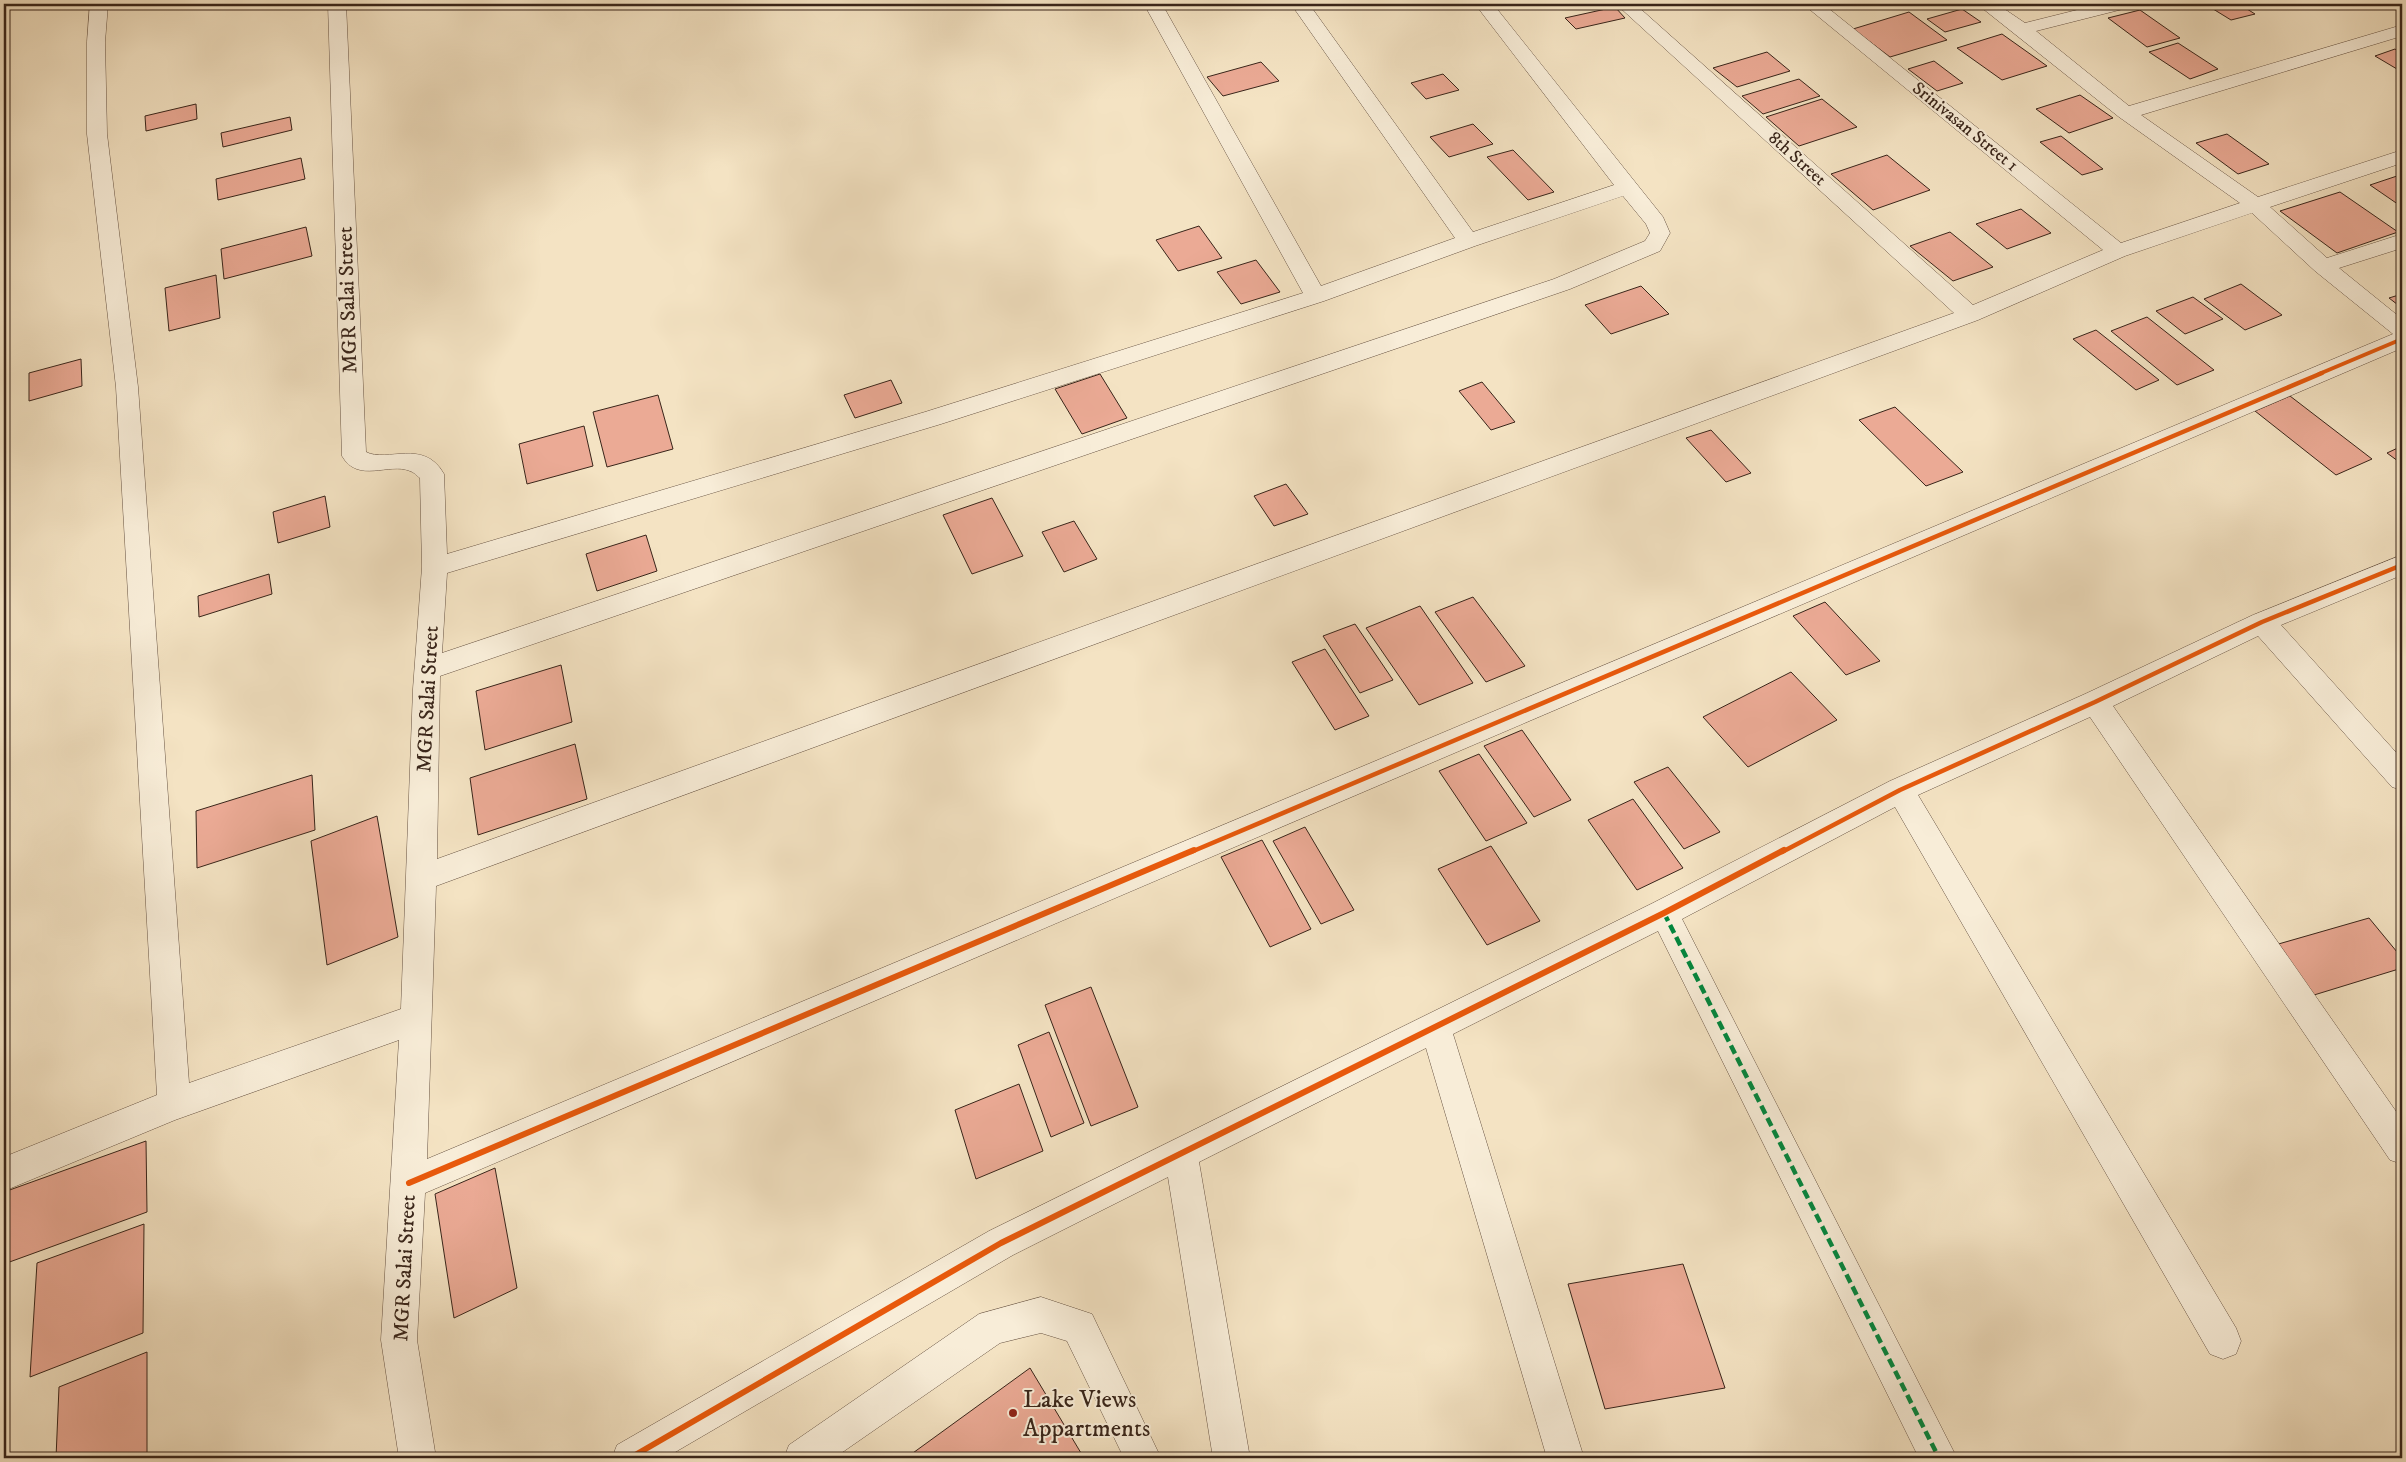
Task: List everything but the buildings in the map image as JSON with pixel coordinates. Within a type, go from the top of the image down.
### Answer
[{"type":"street","points":[[98,4],[96,42],[97,134],[127,386],[174,1104]]},
{"type":"street","name":"MGR Salai Street","points":[[337,4],[354,456],[360,462],[370,464],[415,463],[432,474],[435,568],[428,669],[422,878],[409,1183],[399,1340],[417,1458]]},
{"type":"street","points":[[1153,4],[1316,296]]},
{"type":"street","points":[[1300,4],[1468,241]]},
{"type":"street","points":[[428,669],[1562,284],[1653,246],[1660,233],[1656,222],[1627,188],[1484,4]]},
{"type":"street","name":"8th Street","points":[[1625,4],[1970,315]]},
{"type":"street","name":"Srinivasan Street 1","points":[[1812,4],[2118,251]]},
{"type":"street","points":[[1986,4],[2022,29],[2126,113],[2254,204],[2323,266],[2402,330]]},
{"type":"street","points":[[2022,29],[2122,4]]},
{"type":"street","points":[[2126,113],[2402,30]]},
{"type":"street","points":[[422,878],[1970,315],[2118,251],[2402,156]]},
{"type":"street","points":[[435,568],[933,418],[1316,296],[1468,241],[1627,188]]},
{"type":"street","points":[[2323,266],[2402,241]]},
{"type":"street","points":[[409,1183],[2402,339]]},
{"type":"street","points":[[630,1458],[1001,1243],[1181,1152],[1664,912],[1900,790],[2095,702],[2262,622],[2402,565]]},
{"type":"street","points":[[2262,622],[2402,778]]},
{"type":"street","points":[[2095,702],[2402,1148]]},
{"type":"street","points":[[1900,790],[2223,1341]]},
{"type":"street","points":[[1664,912],[1939,1458]]},
{"type":"street","points":[[4,1174],[174,1104],[416,1018]]},
{"type":"street","points":[[1435,1026],[1566,1458]]},
{"type":"street","points":[[1181,1152],[1232,1458]]},
{"type":"street","points":[[802,1458],[992,1327],[1041,1314],[1078,1327],[1143,1458]]},
{"type":"marked path","points":[[1664,913],[1939,1458]]},
{"type":"cycle path","points":[[409,1183],[2402,339]]},
{"type":"cycle path","points":[[630,1458],[1001,1243],[1664,913],[1900,790],[2095,702],[2262,622],[2402,565]]},
{"type":"place","name":"Lake Views Appartments","points":[[1013,1413]]}]
